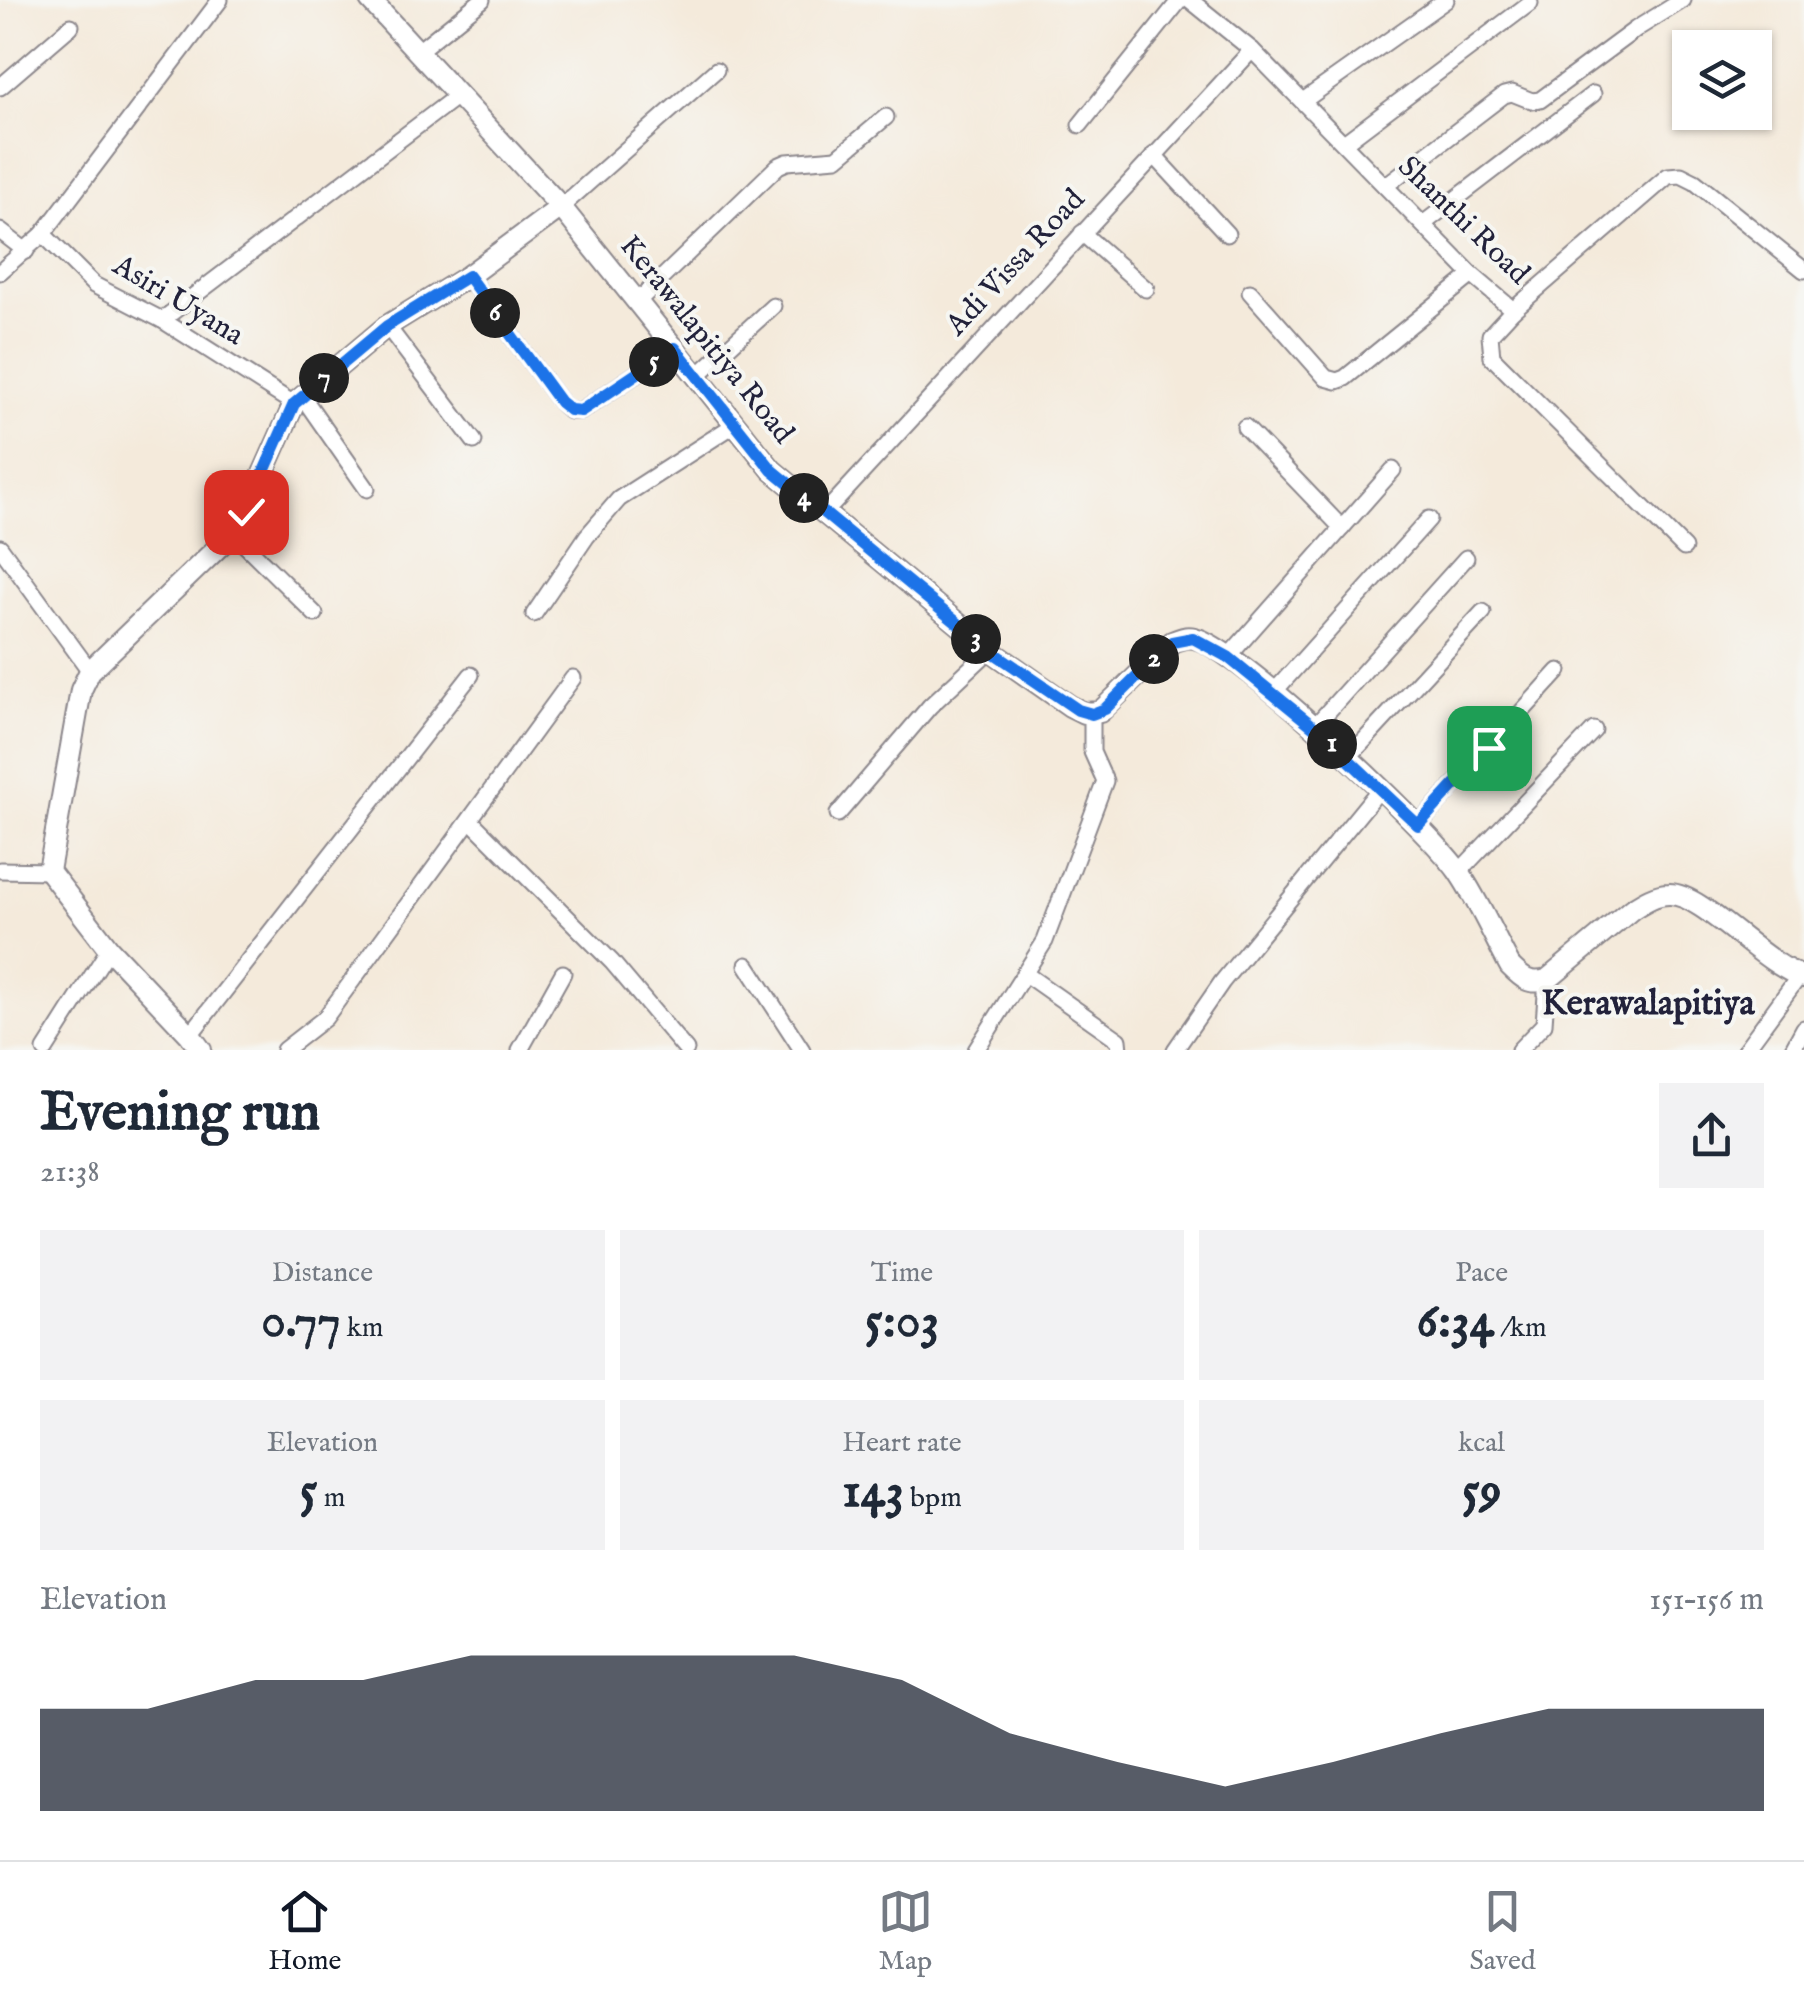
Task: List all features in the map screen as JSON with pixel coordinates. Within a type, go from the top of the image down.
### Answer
[{"type":"street","points":[[0,272],[42,234],[220,0]]},
{"type":"street","name":"Kerawalapitiya Road","points":[[370,0],[561,208],[772,470],[990,650],[1062,701],[1092,714]]},
{"type":"street","points":[[417,52],[482,0]]},
{"type":"street","points":[[1080,125],[1180,0]]},
{"type":"street","name":"Shanthi Road","points":[[1190,0],[1252,50],[1472,275],[1514,310],[1668,176],[1681,175],[1695,182],[1804,270]]},
{"type":"street","points":[[1303,101],[1446,0]]},
{"type":"street","points":[[1385,186],[1504,95],[1512,93],[1540,100],[1636,29],[1683,0]]},
{"type":"street","points":[[1344,143],[1530,3]]},
{"type":"street","points":[[0,87],[72,26]]},
{"type":"street","name":"Adi Vissa Road","points":[[822,515],[1252,50]]},
{"type":"street","points":[[471,675],[196,1042],[109,949],[49,871],[81,690],[90,671],[232,533],[246,512],[298,400],[387,326],[468,276],[561,208],[716,70]]},
{"type":"street","points":[[1422,224],[1593,94]]},
{"type":"street","points":[[162,320],[457,96]]},
{"type":"street","points":[[638,301],[778,166],[837,158],[886,118]]},
{"type":"street","points":[[1154,155],[1228,234]]},
{"type":"street","points":[[0,231],[26,251]]},
{"type":"street","points":[[1082,233],[1146,289]]},
{"type":"street","name":"Asiri Uyana","points":[[42,234],[94,285],[298,400]]},
{"type":"street","points":[[1250,292],[1326,378],[1337,381],[1472,275]]},
{"type":"street","points":[[468,276],[560,402],[570,410],[581,411],[675,348]]},
{"type":"street","points":[[697,376],[773,306]]},
{"type":"street","points":[[1514,310],[1490,336],[1492,357],[1684,548]]},
{"type":"street","points":[[387,326],[474,441]]},
{"type":"street","points":[[298,400],[366,488]]},
{"type":"street","points":[[534,614],[587,536],[619,499],[734,424]]},
{"type":"street","points":[[1245,427],[1342,528]]},
{"type":"street","points":[[1228,657],[1394,470]]},
{"type":"street","points":[[1273,693],[1429,518]]},
{"type":"street","points":[[232,533],[315,614]]},
{"type":"street","points":[[0,546],[90,671]]},
{"type":"street","points":[[1314,727],[1466,558]]},
{"type":"street","points":[[1347,759],[1483,612]]},
{"type":"street","points":[[976,1050],[1044,942],[1105,781],[1092,752],[1092,714],[1110,704],[1172,642],[1193,638],[1228,657],[1314,727],[1418,825],[1459,872],[1510,966],[1529,982],[1547,980],[1632,909],[1646,900],[1670,894],[1692,901],[1781,968],[1802,976],[1745,1050]]},
{"type":"street","points":[[838,814],[930,706],[990,650]]},
{"type":"street","points":[[1418,825],[1559,671]]},
{"type":"street","points":[[284,1050],[324,1018],[573,678]]},
{"type":"street","points":[[1459,872],[1594,730]]},
{"type":"street","points":[[1175,1050],[1222,982],[1379,790]]},
{"type":"street","points":[[470,820],[612,962],[686,1050]]},
{"type":"street","points":[[0,870],[49,871]]},
{"type":"street","points":[[45,1050],[109,949]]},
{"type":"street","points":[[747,965],[802,1050]]},
{"type":"street","points":[[520,1050],[563,973]]},
{"type":"street","points":[[1024,973],[1120,1040],[1120,1050]]},
{"type":"street","points":[[1519,1050],[1544,1024],[1547,980]]},
{"type":"street","points":[[1792,1050],[1804,1028]]},
{"type":"district","name":"Kerawalapitiya","points":[[1648,1004]]},
{"type":"route","points":[[246,512],[294,404],[387,326],[468,276],[560,402],[570,410],[581,411],[675,348],[772,470],[822,515],[990,650],[1078,710],[1100,712],[1172,642],[1200,640],[1228,657],[1314,727],[1418,825],[1489,748]]}]
